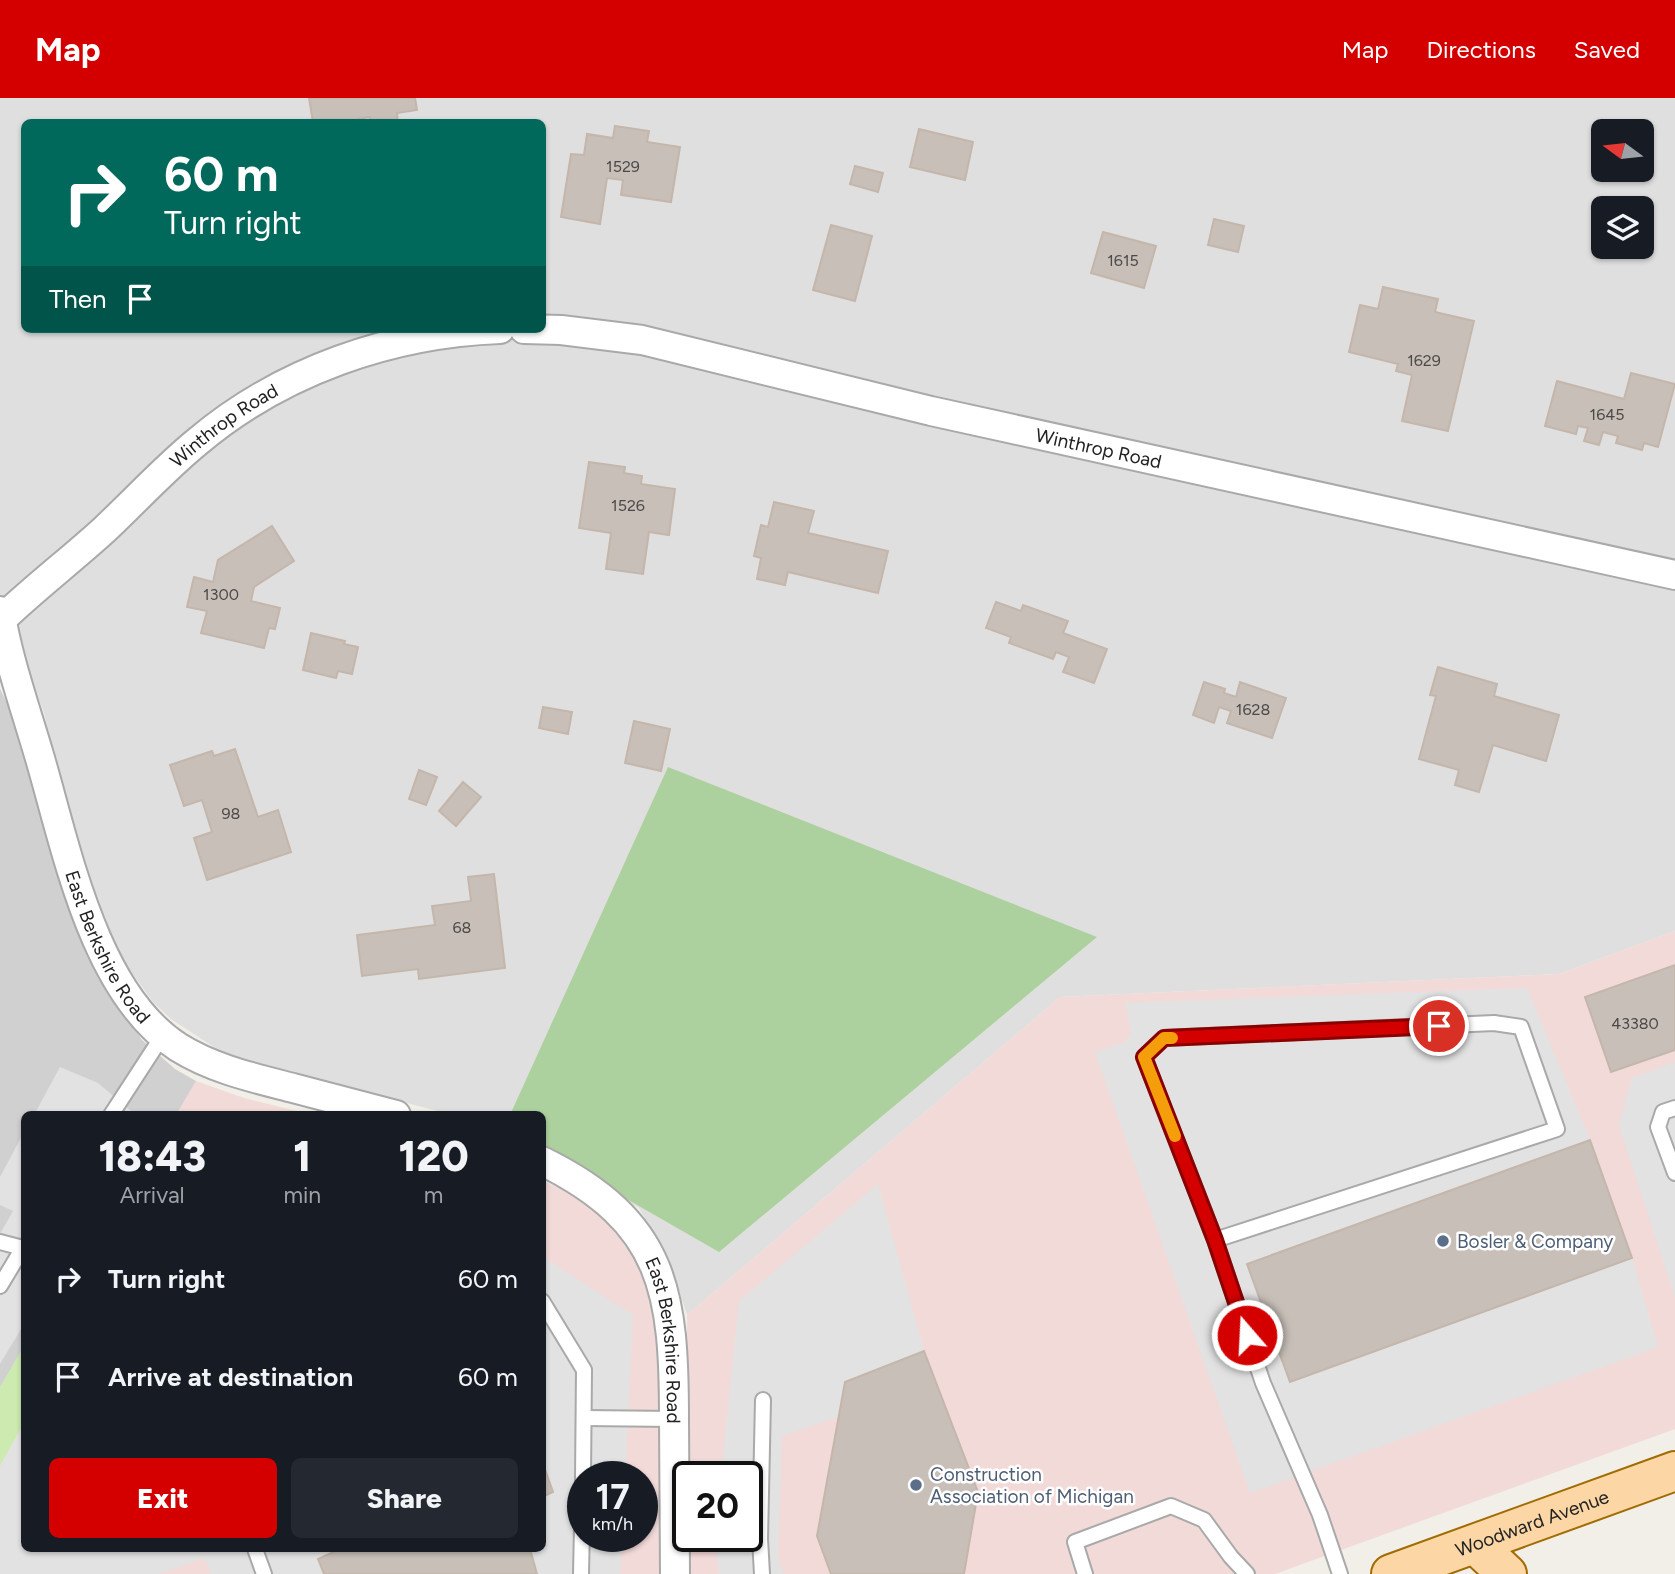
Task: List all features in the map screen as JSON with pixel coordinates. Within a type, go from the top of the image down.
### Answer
[{"type":"main road","name":"Woodward Avenue","points":[[1391,1574],[1675,1471]]},
{"type":"main road","points":[[1475,1544],[1507,1574]]},
{"type":"street","name":"Winthrop Road","points":[[546,330],[642,340],[931,411],[1675,575]]},
{"type":"street","name":"Winthrop Road","points":[[1,617],[106,527],[196,442],[244,407],[309,373],[372,349],[445,333]]},
{"type":"street","name":"East Berkshire Road","points":[[1,617],[12,672],[70,864],[97,938],[136,1006],[163,1035],[197,1057],[241,1074],[381,1111]]},
{"type":"street","name":"East Berkshire Road","points":[[546,1163],[579,1181],[609,1202],[633,1228],[649,1254],[661,1282],[670,1319],[674,1358],[675,1574]]},
{"type":"lane","points":[[1215,1240],[1558,1129],[1521,1027],[1494,1023],[1164,1038],[1144,1057],[1215,1240],[1263,1383],[1320,1515],[1340,1574]]},
{"type":"lane","points":[[114,1111],[163,1035]]},
{"type":"lane","points":[[1675,1108],[1663,1112],[1658,1127],[1675,1173]]},
{"type":"lane","points":[[0,1242],[21,1246]]},
{"type":"lane","points":[[0,1286],[21,1252]]},
{"type":"lane","points":[[546,1308],[584,1370],[583,1461]]},
{"type":"lane","points":[[762,1400],[762,1574]]},
{"type":"lane","points":[[584,1418],[674,1419]]},
{"type":"lane","points":[[1085,1574],[1075,1542],[1171,1506],[1204,1520],[1247,1574]]},
{"type":"lane","points":[[256,1552],[264,1574]]},
{"type":"lane","points":[[581,1552],[581,1574]]},
{"type":"shaded area","points":[[0,98],[1675,98],[1675,931],[1559,974],[1060,997],[687,1315],[669,1259],[639,1208],[546,1154],[546,1111],[438,1111],[284,1071],[220,1051],[171,1019],[153,1002],[122,959],[106,925],[59,775],[44,713],[27,667],[0,663]]},
{"type":"shaded area","points":[[0,689],[15,719],[48,842],[92,959],[142,1040],[175,1069],[196,1081],[178,1111],[21,1111],[21,1380],[0,1417]]},
{"type":"shaded area","points":[[1675,931],[1675,1429],[1275,1574],[689,1574],[689,1552],[763,1552],[763,1461],[688,1461],[687,1315],[1060,997],[1559,974]]},
{"type":"shaded area","points":[[1527,988],[1590,1140],[1247,1265],[1289,1382],[1632,1258],[1658,1347],[1250,1493],[1095,1052],[1126,1042],[1131,1033],[1126,1003]]},
{"type":"shaded area","points":[[1675,1062],[1675,1298],[1619,1125],[1632,1078]]},
{"type":"shaded area","points":[[60,1067],[98,1083],[131,1111],[36,1111]]},
{"type":"shaded area","points":[[196,1081],[244,1098],[297,1111],[178,1111]]},
{"type":"shaded area","points":[[21,1138],[21,1329],[0,1364],[0,1234],[13,1211],[0,1205],[0,1177]]},
{"type":"shaded area","points":[[546,1182],[564,1190],[594,1211],[619,1237],[635,1260],[648,1288],[657,1322],[660,1357],[660,1574],[0,1574],[0,1417],[21,1380],[21,1552],[546,1552]]},
{"type":"shaded area","points":[[878,1184],[924,1351],[845,1382],[838,1417],[782,1436],[778,1560],[784,1574],[719,1574],[717,1552],[763,1552],[763,1461],[723,1461],[739,1301]]},
{"type":"shaded area","points":[[546,1259],[633,1315],[626,1461],[567,1461],[567,1552],[621,1552],[620,1574],[211,1574],[204,1558],[159,1574],[0,1574],[0,1466],[21,1428],[21,1552],[546,1552]]},
{"type":"green space","points":[[668,767],[1097,937],[719,1252],[546,1153],[546,1111],[512,1111]]},
{"type":"green space","points":[[21,1351],[21,1428],[0,1466],[0,1387]]},
{"type":"building","points":[[309,98],[415,98],[417,110],[397,113],[398,119],[312,119]]},
{"type":"building","points":[[615,126],[649,131],[647,142],[680,147],[671,202],[621,195],[623,180],[607,178],[600,224],[561,217],[571,154],[584,155],[587,134],[613,138]]},
{"type":"building","points":[[919,129],[973,142],[965,180],[910,167]]},
{"type":"building","points":[[855,166],[883,173],[878,192],[850,184]]},
{"type":"building","points":[[1214,219],[1244,226],[1238,252],[1208,245]]},
{"type":"building","points":[[831,225],[872,236],[855,301],[813,290]]},
{"type":"building","points":[[1103,232],[1156,246],[1144,288],[1091,273]]},
{"type":"building","points":[[1383,287],[1438,299],[1435,312],[1474,321],[1448,431],[1402,421],[1412,375],[1396,371],[1398,364],[1349,352],[1360,305],[1378,309]]},
{"type":"building","points":[[1631,373],[1675,384],[1658,447],[1644,443],[1642,450],[1616,443],[1618,436],[1603,432],[1599,445],[1584,441],[1588,428],[1578,426],[1576,434],[1545,426],[1557,381],[1624,399]]},
{"type":"building","points":[[589,462],[625,467],[624,473],[642,476],[641,484],[675,489],[669,535],[649,532],[643,574],[606,569],[611,533],[579,528]]},
{"type":"building","points":[[774,502],[814,511],[808,533],[888,551],[878,593],[788,572],[785,585],[757,579],[761,558],[754,556],[761,525],[768,527]]},
{"type":"building","points":[[272,526],[294,561],[254,587],[251,601],[280,608],[275,629],[269,628],[264,648],[201,633],[207,611],[187,607],[194,577],[213,582],[218,560]]},
{"type":"building","points":[[996,602],[1021,611],[1023,605],[1068,621],[1063,633],[1107,649],[1094,683],[1063,672],[1069,657],[1056,652],[1053,659],[1009,643],[1011,637],[986,628]]},
{"type":"building","points":[[311,633],[358,647],[352,674],[338,671],[336,678],[303,670]]},
{"type":"building","points":[[1438,667],[1497,684],[1494,696],[1559,715],[1546,761],[1493,745],[1479,792],[1455,785],[1459,770],[1419,759],[1436,696],[1430,695]]},
{"type":"building","points":[[1204,682],[1225,689],[1224,693],[1236,697],[1240,682],[1286,698],[1272,738],[1227,723],[1231,711],[1219,707],[1214,723],[1193,715]]},
{"type":"building","points":[[543,707],[572,712],[568,734],[539,728]]},
{"type":"building","points":[[634,721],[670,729],[661,771],[625,763]]},
{"type":"building","points":[[235,749],[258,817],[278,810],[291,852],[207,880],[194,838],[212,832],[202,800],[184,806],[170,765],[212,751],[214,756]]},
{"type":"building","points":[[419,770],[437,777],[426,805],[409,799]]},
{"type":"building","points":[[463,782],[481,797],[456,826],[439,811]]},
{"type":"building","points":[[494,874],[505,968],[419,979],[418,969],[362,976],[357,935],[435,925],[432,906],[471,901],[468,877]]},
{"type":"building","points":[[1675,965],[1675,1050],[1611,1072],[1585,997]]},
{"type":"building","points":[[1590,1140],[1632,1258],[1290,1382],[1247,1264]]},
{"type":"building","points":[[924,1351],[978,1492],[964,1574],[831,1574],[817,1536],[845,1382]]},
{"type":"building","points":[[546,1472],[553,1492],[546,1495]]},
{"type":"building","points":[[333,1552],[531,1552],[537,1574],[324,1574],[318,1559]]},
{"type":"slow traffic","points":[[1172,1038],[1164,1038],[1144,1057],[1175,1136]]},
{"type":"place","name":"Bosler & Company","points":[[1443,1241]]},
{"type":"place","name":"Construction Association of Michigan","points":[[916,1485]]},
{"type":"route","points":[[1247,1335],[1215,1240],[1144,1057],[1164,1038],[1439,1026]]}]
